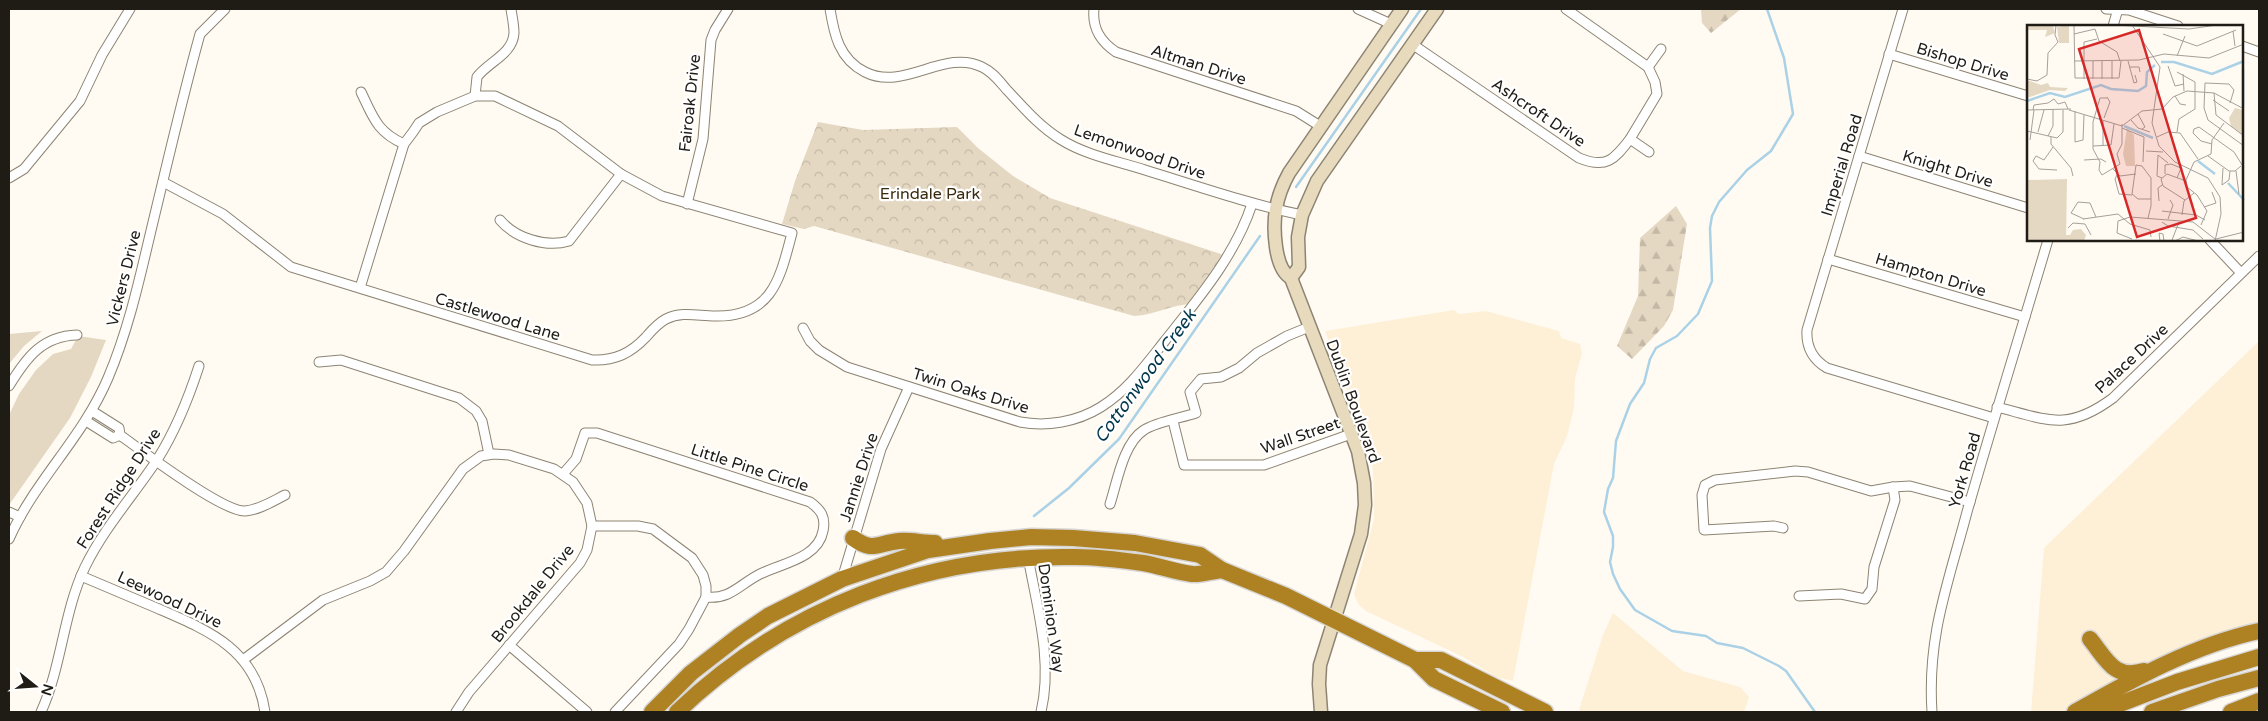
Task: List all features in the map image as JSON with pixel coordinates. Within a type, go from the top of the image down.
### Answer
[{"type":"highway","points":[[853,538],[862,545],[877,547],[900,541],[919,543],[1073,538],[1135,543],[1200,555],[1222,570],[1286,596],[1415,660],[1434,679],[1502,712]]},
{"type":"highway","points":[[652,712],[691,673],[768,616],[842,579],[928,550],[990,541]]},
{"type":"highway","points":[[677,712],[729,667],[786,629],[840,602],[870,590],[930,572],[960,565],[1028,557],[1078,556],[1144,563],[1193,574],[1222,570]]},
{"type":"highway","points":[[840,602],[842,579]]},
{"type":"highway","points":[[2075,712],[2154,669],[2202,649],[2255,632]]},
{"type":"highway","points":[[2090,639],[2118,671],[2128,674],[2154,669]]},
{"type":"highway","points":[[2100,712],[2177,682],[2259,657]]},
{"type":"highway","points":[[1415,660],[1441,660],[1545,712]]},
{"type":"highway","points":[[2152,712],[2218,689],[2259,678]]},
{"type":"highway","points":[[2231,712],[2259,701]]},
{"type":"main road","name":"Dublin Boulevard","points":[[1321,712],[1320,665],[1361,534],[1365,505],[1361,463],[1351,434],[1291,278],[1286,275],[1280,265],[1276,247],[1276,210],[1282,188],[1289,173],[1402,9]]},
{"type":"main road","points":[[1291,278],[1299,267],[1298,237],[1302,215],[1317,181],[1437,9]]},
{"type":"street","points":[[9,178],[24,169],[80,101],[102,55],[130,9]]},
{"type":"street","name":"Vickers Drive","points":[[9,539],[41,483],[74,441],[92,411],[110,372],[128,326],[200,34],[225,9]]},
{"type":"street","points":[[475,96],[477,77],[505,53],[512,40],[514,33],[510,9]]},
{"type":"street","name":"Fairoak Drive","points":[[687,204],[703,139],[711,40],[728,9]]},
{"type":"street","name":"Lemonwood Drive","points":[[830,9],[834,34],[841,49],[851,63],[873,76],[899,78],[954,63],[975,64],[993,74],[1040,125],[1071,145],[1252,204],[1302,215]]},
{"type":"street","name":"Altman Drive","points":[[1094,9],[1093,22],[1097,31],[1102,40],[1116,52],[1296,111],[1320,126]]},
{"type":"street","points":[[1358,9],[1392,24]]},
{"type":"street","points":[[1566,9],[1648,67],[1655,82],[1657,94],[1652,106],[1630,139],[1649,152]]},
{"type":"street","name":"Imperial Road","points":[[1903,9],[1806,330],[1808,346],[1819,363],[1827,368],[1994,418]]},
{"type":"street","points":[[2106,9],[2128,10],[2175,25]]},
{"type":"street","points":[[2113,25],[2118,9]]},
{"type":"street","name":"Ashcroft Drive","points":[[1412,44],[1579,158],[1592,163],[1606,162],[1616,157],[1630,139]]},
{"type":"street","points":[[2243,46],[2259,52]]},
{"type":"street","points":[[1648,67],[1661,49]]},
{"type":"street","name":"Bishop Drive","points":[[1890,54],[2027,96]]},
{"type":"street","points":[[360,92],[380,128],[388,136],[404,144]]},
{"type":"street","points":[[360,288],[404,144],[419,123],[475,96],[495,96],[558,126],[638,185],[662,196],[687,204]]},
{"type":"street","name":"Knight Drive","points":[[1859,156],[2027,208]]},
{"type":"street","points":[[500,220],[509,231],[542,242],[560,244],[569,241],[622,174]]},
{"type":"street","name":"Castlewood Lane","points":[[163,182],[223,214],[282,262],[291,267],[580,358],[604,360],[614,359],[634,349],[657,325],[675,315],[728,315],[750,309],[760,303],[776,286],[781,276],[792,233],[687,204]]},
{"type":"street","name":"Twin Oaks Drive","points":[[803,328],[810,341],[831,359],[864,374],[1031,424],[1071,420],[1100,408],[1126,389],[1195,304],[1240,235],[1252,204]]},
{"type":"street","name":"York Road","points":[[1932,712],[1930,674],[1937,620],[1994,418],[2048,241]]},
{"type":"street","points":[[2211,241],[2241,273]]},
{"type":"street","name":"Palace Drive","points":[[1998,408],[2049,420],[2062,421],[2074,420],[2098,409],[2113,398],[2259,256]]},
{"type":"street","name":"Hampton Drive","points":[[1828,259],[2025,317]]},
{"type":"street","points":[[1110,504],[1124,456],[1136,437],[1144,430],[1196,413],[1190,392],[1201,379],[1221,377],[1239,368],[1258,353],[1287,336],[1309,327]]},
{"type":"street","points":[[9,386],[20,368],[42,345],[56,338],[77,335]]},
{"type":"street","points":[[243,660],[323,600],[370,581],[386,572],[404,552],[463,469],[476,458],[489,454],[482,421],[473,407],[459,398],[341,360],[319,362]]},
{"type":"street","name":"Forest Ridge Drive","points":[[40,712],[54,677],[69,609],[81,576],[103,535],[156,460],[183,411],[199,366]]},
{"type":"street","name":"Jannie Drive","points":[[842,579],[881,449],[909,387]]},
{"type":"street","points":[[92,411],[119,428],[120,435],[222,504],[234,510],[253,510],[285,495]]},
{"type":"street","points":[[86,421],[113,438],[120,435]]},
{"type":"street","name":"Wall Street","points":[[1173,421],[1184,465],[1264,465],[1351,434]]},
{"type":"street","name":"Little Pine Circle","points":[[563,474],[576,459],[586,433],[597,433],[810,502],[823,515],[822,538],[816,548],[807,554],[758,575],[725,597],[706,597]]},
{"type":"street","name":"Brookdale Drive","points":[[456,712],[469,692],[580,563],[587,550],[592,526],[587,503],[581,493],[563,474],[554,469],[509,456],[489,454]]},
{"type":"street","points":[[1783,528],[1774,526],[1704,530],[1702,495],[1705,485],[1715,480],[1794,471],[1808,472],[1871,491],[1910,486],[1970,502]]},
{"type":"street","points":[[1799,596],[1841,594],[1865,599],[1872,589],[1874,567],[1894,500],[1893,487]]},
{"type":"street","points":[[9,512],[20,517]]},
{"type":"street","points":[[592,526],[638,526],[653,529],[692,558],[698,566],[706,586],[706,597],[679,644],[615,712]]},
{"type":"street","name":"Dominion Way","points":[[1028,557],[1045,657],[1046,686],[1041,712]]},
{"type":"street","name":"Leewood Drive","points":[[81,576],[204,629],[224,641],[243,660],[258,686],[265,712]]},
{"type":"street","points":[[509,645],[587,712]]},
{"type":"shaded area","points":[[1454,310],[1459,314],[1486,311],[1559,331],[1561,338],[1580,344],[1582,353],[1575,379],[1574,408],[1567,436],[1554,464],[1513,681],[1496,677],[1463,657],[1366,611],[1358,604],[1354,594],[1374,519],[1373,469],[1368,448],[1325,331]]},
{"type":"shaded area","points":[[2259,341],[2259,627],[2117,686],[2067,712],[2031,712],[2044,548]]},
{"type":"shaded area","points":[[1613,613],[1683,671],[1740,687],[1749,697],[1744,712],[1582,712],[1579,710],[1603,635]]},
{"type":"green space","points":[[1701,9],[1741,9],[1711,33],[1702,23]]},
{"type":"green space","name":"Erindale Park","points":[[818,122],[863,130],[957,127],[978,148],[1013,176],[1050,198],[1227,256],[1195,304],[1180,305],[1150,314],[1134,316],[814,226],[804,229],[782,224],[795,181]]},
{"type":"green space","points":[[1676,206],[1687,224],[1673,310],[1664,326],[1632,359],[1617,346],[1638,296],[1640,238]]},
{"type":"green space","points":[[42,331],[24,346],[9,364],[9,334]]},
{"type":"green space","points":[[78,336],[106,340],[91,377],[70,418],[9,505],[9,415],[19,394],[36,370],[53,354],[71,349]]},
{"type":"waterway","name":"Cottonwood Creek","points":[[1296,187],[1421,9]]},
{"type":"waterway","name":"Cottonwood Creek","points":[[1767,9],[1784,58],[1793,114],[1771,151],[1747,170],[1719,202],[1712,216],[1710,228],[1712,281],[1698,314],[1677,336],[1656,348],[1650,359],[1644,383],[1630,404],[1616,441],[1613,478],[1608,489],[1604,512],[1613,536],[1610,562],[1613,574],[1620,589],[1635,610],[1672,631],[1706,636],[1717,643],[1743,648],[1779,666],[1786,671],[1815,712]]},
{"type":"waterway","name":"Cottonwood Creek","points":[[1034,516],[1069,488],[1119,439],[1260,236]]}]
